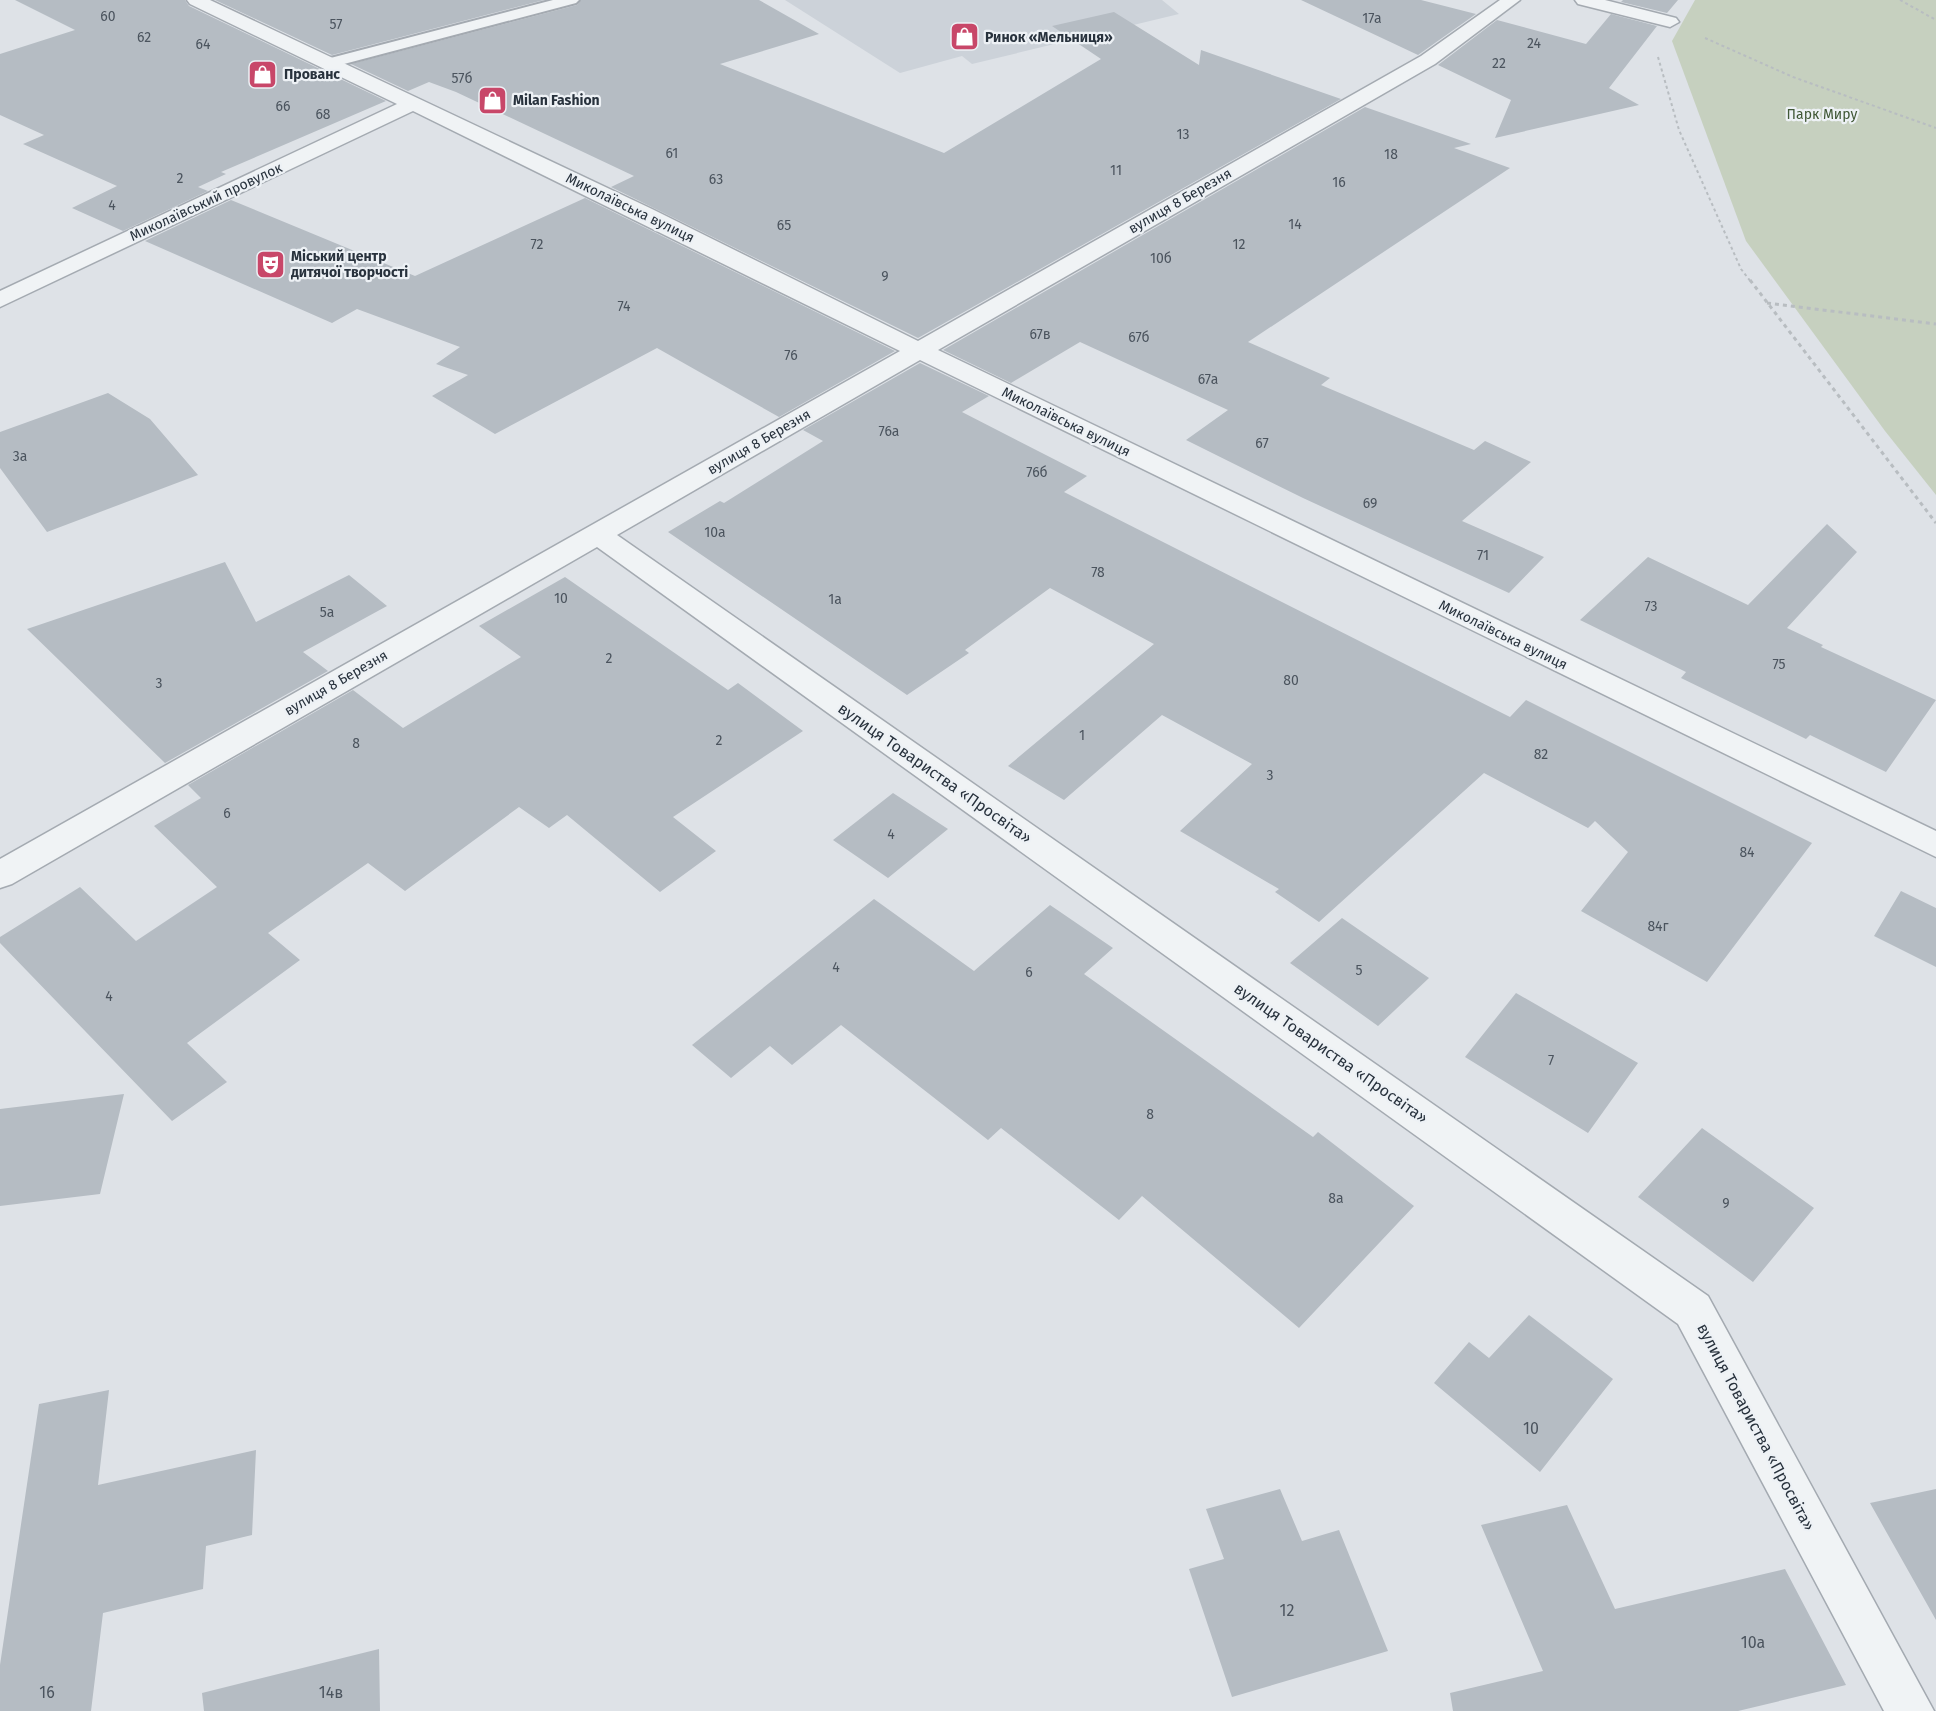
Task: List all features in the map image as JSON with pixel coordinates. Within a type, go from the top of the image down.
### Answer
[{"type":"street","name":"Миколаївська вулиця","points":[[196,0],[325,64],[644,214],[920,351],[1936,845]]},
{"type":"street","name":"вулиця 8 Березня","points":[[0,875],[1428,60],[1511,0]]},
{"type":"street","points":[[1584,0],[1670,22]]},
{"type":"street","name":"Миколаївський провулок","points":[[0,300],[412,104]]},
{"type":"street","name":"вулиця Товариства «Просвіта»","points":[[597,534],[1693,1310],[1910,1711]]},
{"type":"lane","points":[[325,64],[571,0]]},
{"type":"path","points":[[1900,0],[1936,21]]},
{"type":"path","points":[[1936,128],[1793,77],[1670,22],[1656,52],[1679,130],[1741,269],[1936,523]]},
{"type":"path","points":[[1767,303],[1936,324]]},
{"type":"shaded area","name":"Ринок «Мельниця»","points":[[785,0],[1162,0],[1179,14],[972,64],[962,56],[900,73]]},
{"type":"green space","name":"Парк Миру","points":[[1695,0],[1936,0],[1936,495],[1885,431],[1746,241],[1672,41]]},
{"type":"building","points":[[15,0],[185,0],[189,6],[386,101],[221,172],[226,174],[198,187],[208,191],[123,231],[72,208],[117,186],[23,144],[44,135],[0,115],[0,54],[75,30]]},
{"type":"building","points":[[215,0],[544,0],[332,55]]},
{"type":"building","points":[[581,0],[759,0],[819,34],[720,64],[944,153],[1101,59],[1052,26],[1114,12],[1199,65],[1201,50],[1341,99],[918,338],[611,187],[634,176],[456,92],[429,82],[408,91],[351,64],[577,5]]},
{"type":"building","points":[[1301,0],[1421,0],[1476,14],[1418,55]]},
{"type":"building","points":[[1623,0],[1678,0],[1667,13],[1621,2]]},
{"type":"building","points":[[1611,14],[1657,26],[1609,88],[1639,105],[1495,138],[1511,100],[1438,65],[1497,20],[1586,44]]},
{"type":"building","points":[[1365,107],[1471,144],[1454,148],[1510,168],[1248,342],[1330,378],[1321,385],[1474,450],[1485,441],[1531,462],[1462,521],[1544,557],[1509,593],[1303,498],[1186,440],[1228,410],[1080,342],[1011,383],[943,350]]},
{"type":"building","points":[[585,198],[895,351],[779,417],[657,348],[495,434],[432,396],[468,375],[436,364],[460,347],[357,309],[332,323],[145,241],[231,200],[415,276]]},
{"type":"building","points":[[920,363],[989,396],[962,412],[1087,476],[1064,492],[1510,717],[1526,700],[1812,843],[1707,982],[1581,911],[1628,852],[1595,821],[1588,828],[1484,773],[1319,922],[1275,892],[1279,889],[1180,831],[1252,764],[1162,715],[1064,800],[1008,766],[1154,644],[1050,588],[965,650],[969,653],[907,695],[668,532],[720,501],[724,503],[823,441],[803,430]]},
{"type":"building","points":[[108,393],[150,419],[198,475],[47,532],[0,468],[0,432]]},
{"type":"building","points":[[1827,524],[1857,552],[1787,628],[1823,645],[1821,647],[1936,700],[1886,772],[1810,735],[1806,739],[1681,678],[1686,672],[1580,620],[1648,557],[1748,605]]},
{"type":"building","points":[[225,562],[256,622],[349,575],[387,606],[303,652],[328,671],[165,763],[27,629]]},
{"type":"building","points":[[565,577],[728,690],[738,683],[803,731],[673,817],[716,851],[660,892],[567,815],[549,828],[519,807],[405,891],[368,863],[268,933],[300,960],[187,1043],[227,1082],[172,1121],[0,943],[0,937],[80,887],[136,941],[217,887],[154,826],[201,798],[188,785],[353,690],[403,728],[521,657],[479,626]]},
{"type":"building","points":[[893,793],[948,829],[888,878],[833,840]]},
{"type":"building","points":[[1901,891],[1936,908],[1936,967],[1874,936]]},
{"type":"building","points":[[874,899],[974,971],[1050,905],[1113,948],[1084,974],[1313,1137],[1318,1132],[1414,1206],[1299,1328],[1142,1196],[1119,1220],[1001,1128],[988,1140],[841,1025],[792,1065],[770,1046],[731,1078],[692,1045]]},
{"type":"building","points":[[1342,918],[1429,978],[1378,1026],[1290,963]]},
{"type":"building","points":[[1516,993],[1638,1063],[1588,1133],[1465,1057]]},
{"type":"building","points":[[124,1094],[100,1194],[0,1206],[0,1109]]},
{"type":"building","points":[[1702,1128],[1814,1208],[1753,1282],[1638,1197]]},
{"type":"building","points":[[1529,1315],[1613,1379],[1540,1472],[1434,1383],[1469,1342],[1489,1358]]},
{"type":"building","points":[[109,1390],[98,1485],[256,1450],[252,1535],[206,1546],[203,1589],[103,1613],[91,1711],[0,1711],[0,1665],[39,1404]]},
{"type":"building","points":[[1280,1489],[1302,1541],[1339,1530],[1388,1651],[1232,1697],[1189,1569],[1224,1559],[1206,1509]]},
{"type":"building","points":[[1936,1489],[1936,1620],[1870,1503]]},
{"type":"building","points":[[1567,1505],[1615,1609],[1785,1569],[1846,1685],[1738,1711],[1453,1711],[1450,1693],[1543,1671],[1481,1525]]},
{"type":"building","points":[[379,1649],[380,1711],[204,1711],[202,1693]]},
{"type":"place","name":"Ринок «Мельниця»","points":[[964,37]]},
{"type":"place","name":"Прованс","points":[[263,74]]},
{"type":"place","name":"Milan Fashion","points":[[492,100]]},
{"type":"place","name":"Міський центр дитячої творчості","points":[[270,264]]}]
